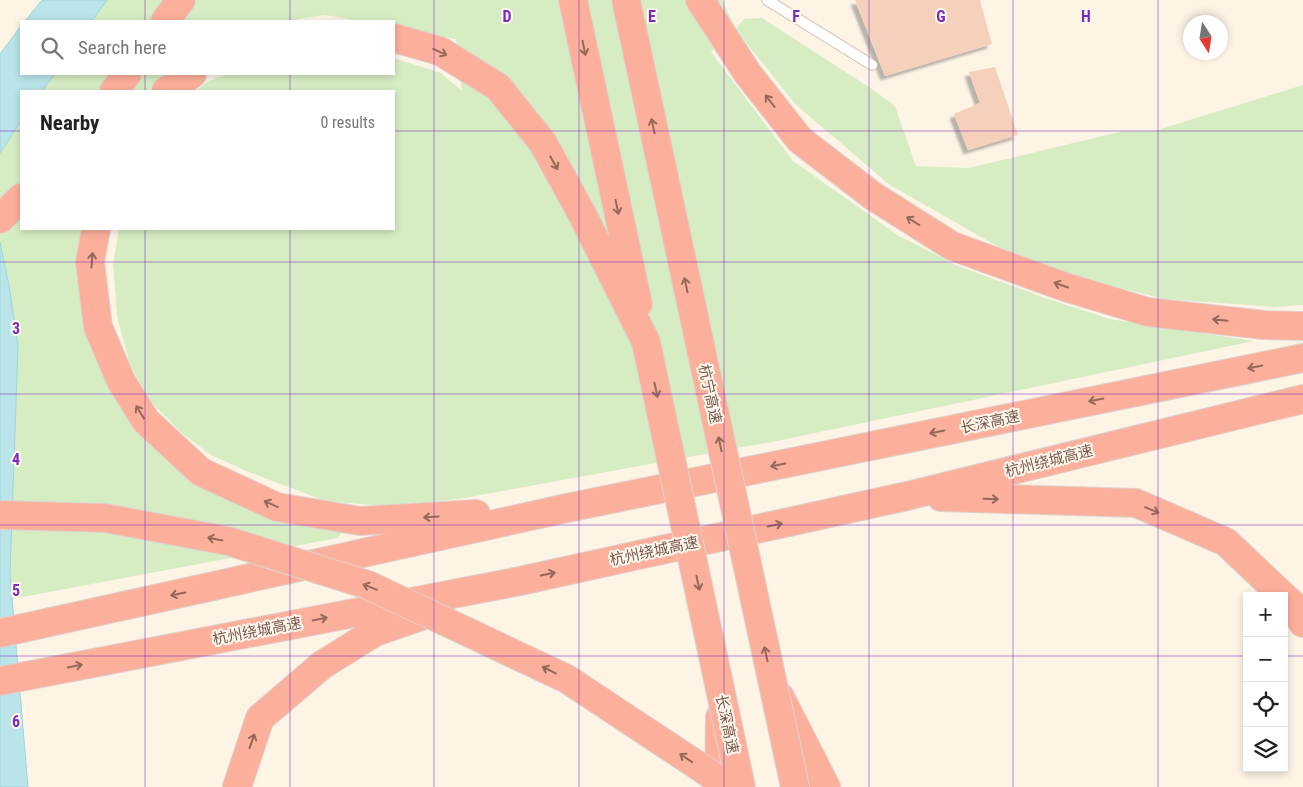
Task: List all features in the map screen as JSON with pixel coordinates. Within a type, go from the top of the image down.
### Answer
[{"type":"highway","points":[[166,20],[181,0]]},
{"type":"highway","points":[[573,0],[646,342]]},
{"type":"highway","name":"杭宁高速","points":[[626,0],[795,787]]},
{"type":"highway","points":[[700,0],[748,74],[800,140],[873,196],[952,246],[1065,286],[1148,312],[1264,325],[1303,326]]},
{"type":"highway","points":[[395,38],[440,50],[498,86],[543,143],[582,214],[646,342]]},
{"type":"highway","points":[[115,90],[126,75]]},
{"type":"highway","points":[[168,90],[190,75]]},
{"type":"highway","points":[[0,219],[20,199]]},
{"type":"highway","points":[[96,230],[90,262],[98,327],[121,382],[146,421],[201,472],[277,507],[360,521],[567,508]]},
{"type":"highway","name":"长深高速","points":[[646,342],[741,787]]},
{"type":"highway","name":"长深高速","points":[[567,508],[1303,358]]},
{"type":"highway","name":"杭州绕城高速","points":[[0,681],[520,580],[908,496],[1303,399]]},
{"type":"highway","points":[[908,496],[1136,503],[1226,542],[1280,592]]},
{"type":"highway","points":[[12,630],[567,508]]},
{"type":"highway","points":[[0,515],[105,518],[209,537],[228,541],[368,586],[567,679],[709,773],[724,787]]},
{"type":"highway","points":[[237,787],[260,718],[322,665],[375,632],[520,580]]},
{"type":"highway","points":[[1288,600],[1303,623]]},
{"type":"highway","points":[[772,683],[826,787]]},
{"type":"highway","points":[[719,787],[721,693]]},
{"type":"lane","points":[[767,0],[872,65]]},
{"type":"green space","points":[[107,0],[722,0],[736,29],[744,19],[762,18],[895,106],[916,166],[969,168],[1123,131],[1154,131],[1303,85],[1303,305],[1274,307],[1165,299],[1079,278],[1016,257],[890,185],[795,104],[736,30],[711,52],[793,161],[899,236],[958,266],[1045,298],[1110,319],[1254,341],[777,441],[459,499],[384,506],[325,501],[246,471],[211,455],[183,434],[151,402],[130,365],[117,316],[113,264],[119,230],[395,230],[395,90],[197,90],[207,82],[224,75],[395,75],[395,58],[441,73],[462,91],[456,39],[395,28],[395,20],[353,20],[325,15],[292,20],[93,20]]},
{"type":"green space","points":[[54,75],[165,75],[148,90],[43,90]]},
{"type":"green space","points":[[20,123],[20,230],[85,230],[82,321],[132,420],[168,459],[345,527],[338,538],[12,599],[10,574],[18,347],[9,285],[0,242],[0,153]]},
{"type":"water","points":[[42,0],[107,0],[93,20],[26,20]]},
{"type":"water","points":[[20,27],[20,75],[54,75],[43,90],[20,90],[20,123],[0,153],[0,54]]},
{"type":"water","points":[[0,242],[9,285],[18,347],[10,574],[28,787],[0,787]]},
{"type":"building","points":[[855,0],[980,0],[992,44],[885,76]]},
{"type":"building","points":[[995,67],[1018,135],[968,150],[954,114],[980,103],[969,72]]}]
